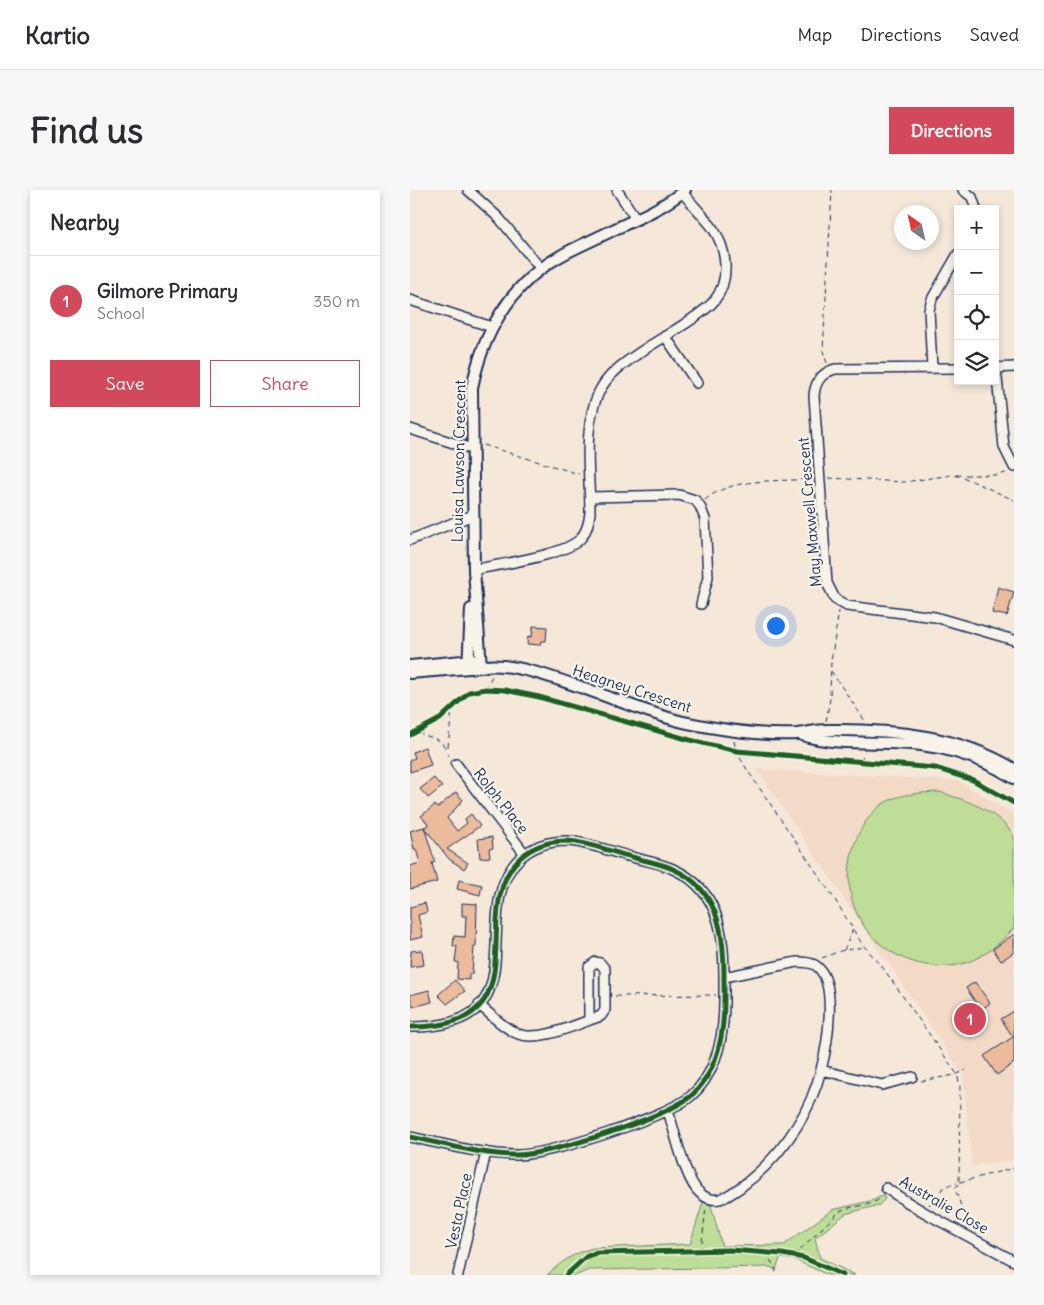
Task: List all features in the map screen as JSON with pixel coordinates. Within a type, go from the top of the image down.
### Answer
[{"type":"street","points":[[468,190],[499,218],[541,269]]},
{"type":"street","points":[[616,190],[636,219]]},
{"type":"street","points":[[963,190],[972,197],[975,205]]},
{"type":"street","points":[[474,570],[571,546],[580,540],[588,525],[590,423],[599,391],[619,367],[711,304],[721,289],[725,269],[719,240],[712,227],[683,191]]},
{"type":"street","name":"Louisa Lawson Crescent","points":[[468,664],[474,570],[473,515],[476,448],[472,388],[476,365],[492,327],[520,286],[556,258],[636,219],[683,191]]},
{"type":"street","points":[[932,368],[929,310],[932,299],[954,261]]},
{"type":"street","points":[[410,300],[492,327]]},
{"type":"street","points":[[665,336],[697,383]]},
{"type":"street","points":[[999,368],[1014,367]]},
{"type":"street","points":[[830,370],[954,368]]},
{"type":"street","name":"May Maxwell Crescent","points":[[830,370],[820,378],[814,390],[828,583],[835,599],[840,603]]},
{"type":"street","points":[[998,385],[1004,447],[1012,469]]},
{"type":"street","points":[[410,429],[476,448]]},
{"type":"street","points":[[590,497],[679,495],[688,497],[700,506],[704,519],[708,577],[701,604]]},
{"type":"street","points":[[410,540],[473,515]]},
{"type":"street","name":"Louisa Lawson Crescent","points":[[474,570],[487,666]]},
{"type":"street","points":[[840,603],[935,617],[1014,640]]},
{"type":"street","name":"Heagney Crescent","points":[[410,673],[468,664]]},
{"type":"street","name":"Heagney Crescent","points":[[410,666],[468,664],[522,669],[646,712],[685,723],[734,731],[796,734],[826,730],[898,732],[920,740],[966,751],[1014,768]]},
{"type":"street","name":"Heagney Crescent","points":[[966,751],[1014,778]]},
{"type":"street","name":"Rolph Place","points":[[456,764],[525,854]]},
{"type":"street","points":[[410,1027],[446,1025],[461,1019],[480,1005],[487,994],[494,975],[501,892],[506,877],[514,864],[525,854],[543,844],[572,842],[658,864],[680,873],[699,888],[714,909],[722,933],[724,977],[723,1030],[712,1066],[690,1096],[668,1111],[547,1151],[517,1155],[486,1152],[410,1137]]},
{"type":"street","points":[[480,1005],[507,1028],[528,1037],[543,1035],[589,1020],[604,1014],[605,969],[603,965],[596,962],[589,967],[589,1020]]},
{"type":"street","points":[[668,1111],[691,1182],[699,1193],[708,1198],[719,1200],[726,1198],[752,1179],[772,1160],[798,1125],[811,1099],[821,1070],[828,1034],[828,997],[825,976],[815,965],[797,962],[724,977]]},
{"type":"street","points":[[821,1070],[882,1085],[912,1077]]},
{"type":"street","name":"Vesta Place","points":[[458,1275],[486,1152]]},
{"type":"street","name":"Australie Close","points":[[887,1189],[1014,1261]]},
{"type":"path","points":[[830,370],[823,351],[832,190]]},
{"type":"path","points":[[476,448],[486,445],[572,473],[590,474]]},
{"type":"path","points":[[700,506],[716,492],[732,486],[842,477],[904,482],[952,475],[996,475],[1012,469]]},
{"type":"path","points":[[952,475],[970,480],[1014,500]]},
{"type":"path","points":[[825,724],[830,699],[831,670],[840,603]]},
{"type":"path","points":[[477,690],[488,689],[487,666]]},
{"type":"path","points":[[831,670],[856,706],[866,725]]},
{"type":"path","points":[[446,713],[460,700]]},
{"type":"path","points":[[452,708],[448,755],[456,764]]},
{"type":"path","points":[[410,735],[426,727]]},
{"type":"path","points":[[734,731],[733,739],[736,750],[864,947],[882,965],[957,1074],[960,1086],[959,1183],[956,1193],[969,1226],[966,1234]]},
{"type":"path","points":[[418,732],[437,739],[448,750]]},
{"type":"path","points":[[727,749],[745,752]]},
{"type":"path","points":[[853,761],[870,762]]},
{"type":"path","points":[[844,950],[854,929]]},
{"type":"path","points":[[815,965],[827,955],[864,947]]},
{"type":"path","points":[[605,994],[616,996],[724,995]]},
{"type":"path","points":[[912,1077],[923,1081],[957,1074],[966,1070]]},
{"type":"path","points":[[925,1212],[930,1202],[945,1186],[1014,1168]]},
{"type":"path","points":[[795,1256],[802,1246],[830,1222],[838,1212],[879,1200],[887,1189]]},
{"type":"path","points":[[701,1251],[708,1198]]},
{"type":"path","points":[[693,1251],[711,1251]]},
{"type":"path","points":[[760,1252],[774,1253]]},
{"type":"path","points":[[766,1252],[776,1270],[775,1275]]},
{"type":"path","points":[[787,1255],[804,1258]]},
{"type":"shaded area","points":[[757,769],[958,781],[1014,814],[1014,1160],[972,1166],[963,1075]]},
{"type":"green space","points":[[940,792],[971,803],[990,813],[999,819],[1014,836],[1014,928],[986,953],[965,963],[950,966],[934,966],[904,958],[890,951],[877,941],[858,916],[853,902],[849,872],[855,842],[870,816],[881,805],[909,794]]},
{"type":"green space","points":[[969,1000],[985,1026],[971,1035],[955,1009]]},
{"type":"green space","points":[[883,1195],[885,1199],[879,1205],[845,1214],[815,1238],[820,1258],[855,1275],[828,1275],[795,1260],[780,1258],[776,1270],[770,1267],[589,1270],[577,1275],[547,1275],[568,1258],[593,1248],[690,1244],[704,1199],[710,1202],[722,1246],[784,1245],[832,1210],[874,1200]]},
{"type":"building","points":[[998,587],[1014,592],[1007,616],[992,613]]},
{"type":"building","points":[[533,626],[547,627],[546,641],[541,641],[540,645],[527,644],[528,636],[532,637]]},
{"type":"building","points":[[425,747],[431,765],[410,772],[410,760],[415,758],[413,752]]},
{"type":"building","points":[[434,778],[442,787],[428,798],[420,789]]},
{"type":"building","points":[[456,792],[463,800],[447,818],[457,831],[467,823],[465,819],[471,814],[480,826],[447,849],[468,863],[464,869],[449,859],[424,827],[429,825],[421,816],[435,805],[437,808]]},
{"type":"building","points":[[424,827],[435,862],[432,863],[437,882],[410,889],[410,866],[420,863],[416,849],[414,849],[410,831]]},
{"type":"building","points":[[492,837],[493,848],[489,849],[490,857],[480,858],[478,839]]},
{"type":"building","points":[[459,880],[482,885],[480,895],[457,889]]},
{"type":"building","points":[[425,903],[427,912],[418,915],[423,937],[410,940],[410,907]]},
{"type":"building","points":[[462,903],[477,904],[476,947],[474,947],[472,974],[469,974],[469,980],[457,979],[458,962],[455,962],[457,946],[453,946],[454,936],[465,937],[466,916],[462,916]]},
{"type":"building","points":[[1014,934],[1014,952],[1001,961],[993,949]]},
{"type":"building","points":[[422,950],[424,965],[410,967],[411,951]]},
{"type":"building","points":[[455,980],[465,991],[447,1004],[438,995]]},
{"type":"building","points":[[975,982],[990,1003],[981,1010],[966,988]]},
{"type":"building","points":[[429,990],[432,1002],[413,1007],[410,995]]},
{"type":"building","points":[[1014,1011],[1014,1063],[997,1075],[984,1056],[1013,1037],[1001,1019]]},
{"type":"cycle path","points":[[410,735],[440,719],[469,692],[486,689],[505,690],[539,697],[690,740],[737,751],[935,768],[973,780],[1014,803]]},
{"type":"cycle path","points":[[410,1027],[452,1022],[477,1009],[490,988],[495,963],[498,907],[505,881],[520,858],[530,850],[542,845],[560,841],[575,842],[668,867],[691,880],[704,893],[713,908],[719,925],[724,963],[723,1027],[718,1052],[708,1076],[691,1096],[678,1105],[634,1124],[580,1142],[533,1153],[504,1155],[463,1149],[410,1137]]},
{"type":"cycle path","points":[[566,1275],[587,1256],[598,1253],[730,1250],[782,1254],[804,1258],[843,1275]]},
{"type":"place","name":"Gilmore Primary","points":[[970,1019]]}]
